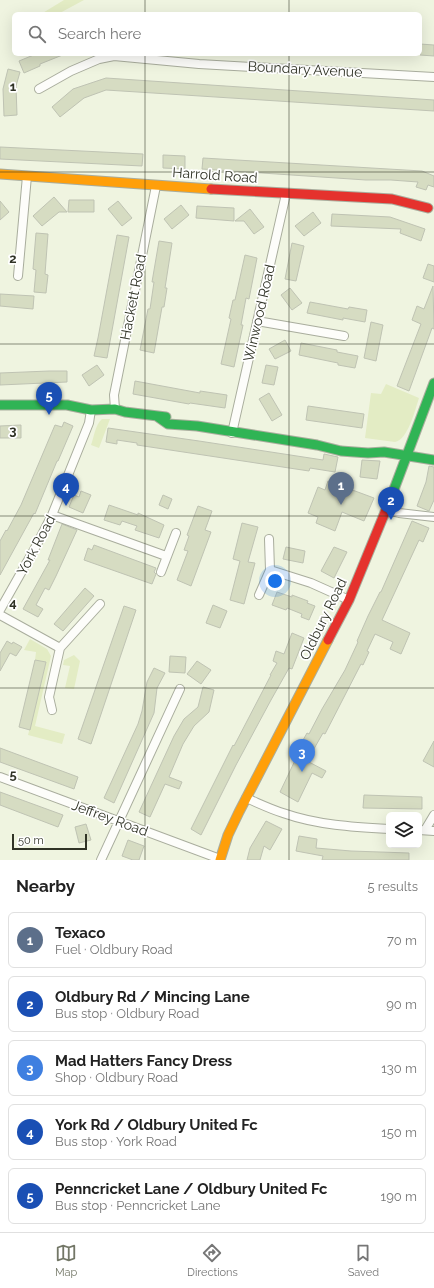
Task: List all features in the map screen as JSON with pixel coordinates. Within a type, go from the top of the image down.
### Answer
[{"type":"street","name":"Boundary Avenue","points":[[39,90],[71,71],[114,56],[203,64],[434,77]]},
{"type":"street","name":"Harrold Road","points":[[0,174],[156,186],[392,199],[428,208]]},
{"type":"street","points":[[18,276],[27,176]]},
{"type":"street","name":"Hackett Road","points":[[115,408],[114,395],[156,186]]},
{"type":"street","name":"Winwood Road","points":[[232,433],[286,194]]},
{"type":"street","points":[[257,322],[344,336]]},
{"type":"street","name":"Oldbury Road","points":[[219,860],[228,835],[246,798],[349,600],[386,510],[434,384]]},
{"type":"street","points":[[0,405],[60,404],[91,410],[115,408],[125,412],[175,418],[197,426],[232,433],[317,445],[349,444],[378,449],[384,452],[434,460]]},
{"type":"street","name":"York Road","points":[[0,610],[37,546],[52,515],[89,423],[91,410]]},
{"type":"street","points":[[386,510],[434,517]]},
{"type":"street","points":[[52,515],[166,556]]},
{"type":"street","points":[[161,572],[176,533]]},
{"type":"street","points":[[260,595],[270,570],[269,539]]},
{"type":"street","points":[[270,570],[311,583],[349,600]]},
{"type":"street","points":[[52,710],[49,697],[60,648],[100,604]]},
{"type":"street","points":[[0,615],[60,648]]},
{"type":"street","points":[[101,860],[180,689]]},
{"type":"street","name":"Jeffrey Road","points":[[0,777],[219,860]]},
{"type":"street","points":[[246,798],[282,813],[302,819],[334,825],[386,828]]},
{"type":"street","points":[[426,830],[434,814]]},
{"type":"green space","points":[[64,0],[84,0],[62,12],[44,12]]},
{"type":"green space","points":[[386,384],[419,398],[413,417],[404,436],[395,442],[365,438],[371,393],[381,394]]},
{"type":"green space","points":[[102,419],[110,419],[99,448],[91,445],[96,428]]},
{"type":"green space","points":[[30,639],[47,649],[51,656],[35,726],[65,734],[62,744],[28,735],[46,663],[35,660],[36,652],[24,650]]},
{"type":"green space","points":[[74,655],[80,661],[74,689],[65,688],[70,666],[63,665],[64,660]]},
{"type":"building","points":[[422,44],[434,45],[434,56],[422,55]]},
{"type":"building","points":[[31,56],[60,56],[40,64],[40,66],[24,73],[19,61]]},
{"type":"building","points":[[8,69],[20,72],[16,86],[17,115],[4,116],[3,89]]},
{"type":"building","points":[[106,78],[434,100],[434,111],[106,90],[84,98],[60,117],[52,107],[73,89]]},
{"type":"building","points":[[0,147],[143,154],[142,166],[0,159]]},
{"type":"building","points":[[163,155],[185,156],[185,169],[163,168]]},
{"type":"building","points":[[203,158],[422,171],[434,176],[434,187],[428,185],[426,190],[416,187],[418,182],[202,169]]},
{"type":"building","points":[[54,197],[67,212],[59,212],[42,226],[33,216]]},
{"type":"building","points":[[69,200],[94,200],[94,212],[68,212]]},
{"type":"building","points":[[0,201],[9,212],[0,220]]},
{"type":"building","points":[[118,201],[132,218],[122,226],[108,209]]},
{"type":"building","points":[[181,205],[189,215],[172,229],[164,219]]},
{"type":"building","points":[[197,206],[234,208],[234,221],[196,218]]},
{"type":"building","points":[[250,209],[264,227],[254,234],[244,221],[235,221]]},
{"type":"building","points":[[313,212],[321,223],[304,236],[295,226]]},
{"type":"building","points":[[332,214],[390,217],[425,229],[421,241],[400,233],[401,229],[331,226]]},
{"type":"building","points":[[36,233],[48,234],[45,274],[48,275],[46,293],[34,292],[36,270],[33,269]]},
{"type":"building","points":[[117,235],[129,237],[107,358],[94,356]]},
{"type":"building","points":[[159,241],[172,243],[165,288],[167,288],[164,307],[162,307],[154,353],[140,350],[148,309],[150,309],[154,282],[152,282]]},
{"type":"building","points":[[292,243],[304,246],[296,281],[285,279]]},
{"type":"building","points":[[245,255],[257,258],[249,299],[246,298],[241,325],[243,325],[234,367],[221,364],[231,319],[229,318],[233,300],[235,300]]},
{"type":"building","points":[[428,264],[434,266],[434,282],[423,278]]},
{"type":"building","points":[[433,286],[434,329],[432,328],[409,391],[397,386],[421,324],[412,320],[417,306],[424,309]]},
{"type":"building","points":[[290,288],[302,303],[292,310],[281,295]]},
{"type":"building","points":[[0,294],[34,296],[33,309],[0,306]]},
{"type":"building","points":[[310,302],[348,309],[349,307],[367,310],[365,322],[343,318],[343,320],[307,313]]},
{"type":"building","points":[[371,322],[383,325],[376,361],[364,358]]},
{"type":"building","points":[[285,340],[291,351],[275,359],[269,349]]},
{"type":"building","points":[[301,343],[358,356],[355,368],[299,355]]},
{"type":"building","points":[[97,365],[104,375],[89,386],[82,375]]},
{"type":"building","points":[[266,365],[278,367],[274,385],[262,383]]},
{"type":"building","points":[[67,371],[67,382],[0,385],[0,373]]},
{"type":"building","points":[[135,381],[200,393],[200,391],[227,395],[225,408],[189,404],[133,394]]},
{"type":"building","points":[[269,393],[282,415],[272,421],[259,399]]},
{"type":"building","points":[[308,406],[364,414],[362,428],[306,420]]},
{"type":"building","points":[[64,422],[73,426],[35,514],[34,513],[0,575],[0,541],[21,505],[55,425],[62,427]]},
{"type":"building","points":[[21,425],[21,438],[0,438],[0,426]]},
{"type":"building","points":[[108,428],[323,460],[324,454],[338,457],[335,472],[310,468],[309,471],[137,445],[137,443],[117,440],[117,444],[106,442]]},
{"type":"building","points":[[362,460],[380,461],[377,479],[360,477]]},
{"type":"building","points":[[429,466],[434,467],[434,500],[429,511],[417,506],[426,482]]},
{"type":"building","points":[[328,481],[374,498],[364,521],[342,512],[335,531],[316,523],[318,517],[308,513],[318,487],[325,490]]},
{"type":"building","points":[[81,491],[91,495],[83,513],[69,507],[74,495],[79,497]]},
{"type":"building","points":[[163,495],[172,499],[168,509],[159,505]]},
{"type":"building","points":[[109,505],[138,515],[138,513],[164,525],[159,538],[135,530],[137,526],[122,521],[120,525],[104,520]]},
{"type":"building","points":[[198,506],[212,511],[205,530],[211,532],[191,586],[177,580],[188,551],[184,550],[189,536],[187,535]]},
{"type":"building","points":[[412,521],[429,528],[423,542],[419,540],[382,620],[410,633],[401,654],[390,649],[393,642],[375,634],[367,651],[369,652],[363,665],[361,664],[325,734],[323,733],[307,761],[326,771],[322,778],[312,773],[298,802],[280,792],[300,750],[298,749],[307,733],[309,734],[345,670]]},
{"type":"building","points":[[242,523],[258,527],[248,562],[255,563],[244,604],[230,600],[240,561],[233,559]]},
{"type":"building","points":[[62,524],[77,530],[49,590],[45,588],[36,605],[43,609],[38,617],[23,609],[50,560],[48,560]]},
{"type":"building","points":[[94,545],[156,568],[154,572],[156,574],[152,584],[84,560],[88,548],[92,550]]},
{"type":"building","points":[[286,547],[305,551],[303,563],[283,559]]},
{"type":"building","points":[[334,547],[347,552],[334,578],[321,571]]},
{"type":"building","points":[[85,588],[94,596],[63,631],[54,624]]},
{"type":"building","points":[[277,592],[292,597],[292,595],[308,601],[307,603],[315,606],[309,620],[301,617],[302,614],[287,608],[286,610],[272,605]]},
{"type":"building","points":[[213,605],[227,611],[220,628],[206,623]]},
{"type":"building","points":[[124,606],[136,610],[91,744],[78,739]]},
{"type":"building","points":[[292,633],[304,638],[292,669],[289,668],[271,700],[201,835],[191,829],[233,745],[234,746],[277,663],[273,661],[276,651],[284,654]]},
{"type":"building","points":[[7,641],[12,644],[13,642],[22,647],[16,656],[10,653],[0,671],[0,653]]},
{"type":"building","points":[[170,656],[186,657],[185,673],[169,672]]},
{"type":"building","points":[[35,660],[46,662],[30,730],[19,727]]},
{"type":"building","points":[[197,661],[211,670],[201,684],[187,674]]},
{"type":"building","points":[[154,668],[165,673],[157,688],[154,713],[114,803],[104,798],[138,724],[147,682]]},
{"type":"building","points":[[203,687],[214,690],[209,712],[194,726],[183,744],[169,777],[182,782],[179,789],[165,784],[150,817],[139,812],[174,736],[184,719],[198,707]]},
{"type":"building","points":[[434,741],[434,767],[423,761]]},
{"type":"building","points":[[0,748],[78,777],[74,789],[0,762]]},
{"type":"building","points":[[0,792],[63,815],[58,827],[0,805]]},
{"type":"building","points":[[364,795],[422,797],[422,809],[363,808]]},
{"type":"building","points":[[266,821],[282,829],[270,850],[264,846],[260,860],[247,860],[250,848]]},
{"type":"building","points":[[86,824],[91,840],[79,843],[75,827]]},
{"type":"building","points":[[299,836],[317,839],[316,848],[409,853],[409,860],[322,860],[323,856],[296,851]]},
{"type":"building","points":[[128,840],[144,846],[139,860],[133,860],[122,856]]},
{"type":"traffic: fast","points":[[390,500],[434,383]]},
{"type":"traffic: fast","points":[[0,405],[67,405],[91,410],[115,409],[125,412],[166,417]]},
{"type":"traffic: fast","points":[[158,417],[168,424],[197,426],[317,445],[341,451],[368,453],[384,452],[434,460]]},
{"type":"traffic: slow","points":[[0,174],[211,189]]},
{"type":"traffic: slow","points":[[220,860],[228,835],[239,812],[328,640]]},
{"type":"traffic: jam","points":[[211,189],[392,199],[428,208]]},
{"type":"traffic: jam","points":[[328,640],[349,600],[390,500]]},
{"type":"place","name":"Penncricket Lane / Oldbury United Fc","points":[[49,415]]},
{"type":"place","name":"Texaco","points":[[341,505]]},
{"type":"place","name":"York Rd / Oldbury United Fc","points":[[66,506]]},
{"type":"place","name":"Oldbury Rd / Mincing Lane","points":[[391,520]]},
{"type":"place","name":"Mad Hatters Fancy Dress","points":[[302,772]]}]
